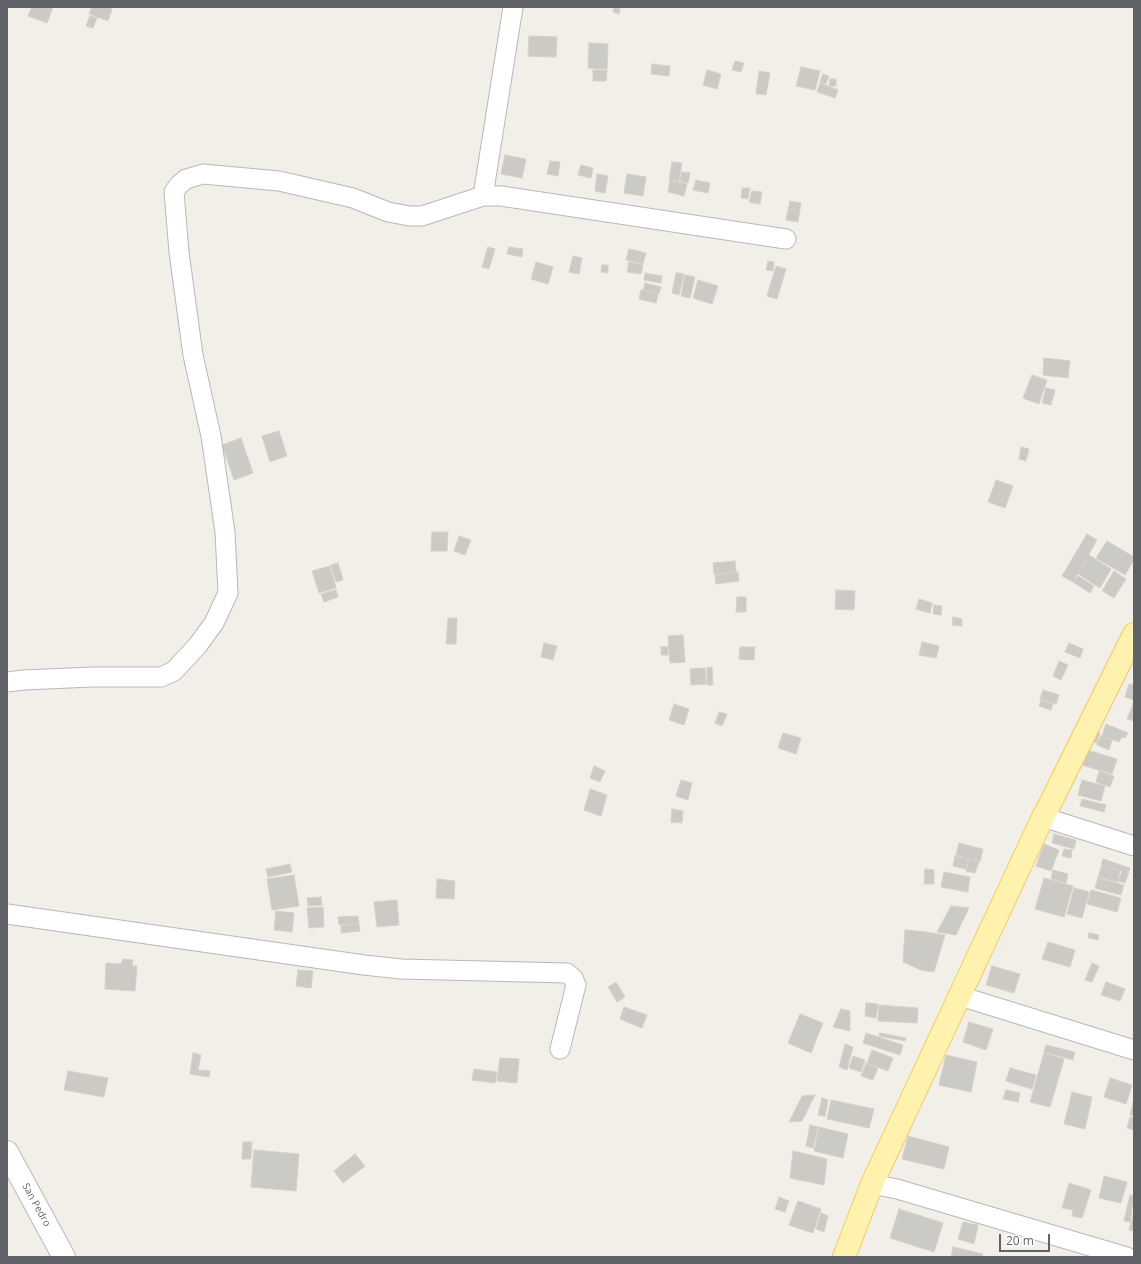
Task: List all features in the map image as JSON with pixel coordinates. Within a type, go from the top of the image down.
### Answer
[{"type":"main road","points":[[844,1257],[872,1184],[1043,817],[1129,656],[1134,634]]},
{"type":"street","points":[[483,196],[513,7]]},
{"type":"street","points":[[7,682],[92,677],[161,677],[174,671],[198,645],[214,623],[228,593],[225,532],[210,436],[193,356],[179,252],[174,192],[186,179],[203,174],[280,182],[353,198],[388,212],[409,216],[422,216],[483,196],[501,196],[786,239]]},
{"type":"street","points":[[1043,817],[1134,846]]},
{"type":"street","points":[[7,914],[400,969],[567,973],[573,978],[576,985],[560,1049]]},
{"type":"street","points":[[960,996],[1134,1050]]},
{"type":"street","name":"San Pedro","points":[[7,1152],[64,1257]]},
{"type":"street","points":[[872,1184],[897,1189],[1127,1257]]},
{"type":"building","points":[[32,7],[53,7],[47,23],[28,16]]},
{"type":"building","points":[[92,7],[106,7],[112,9],[108,21],[89,14]]},
{"type":"building","points":[[614,7],[620,9],[619,14],[613,12]]},
{"type":"building","points":[[90,16],[97,18],[93,28],[86,26]]},
{"type":"building","points":[[529,36],[557,37],[556,57],[528,56]]},
{"type":"building","points":[[589,43],[608,44],[607,69],[588,68]]},
{"type":"building","points":[[735,61],[744,63],[741,72],[732,70]]},
{"type":"building","points":[[652,64],[670,66],[669,76],[651,74]]},
{"type":"building","points":[[801,67],[820,71],[815,90],[796,86]]},
{"type":"building","points":[[593,70],[607,70],[606,81],[593,81]]},
{"type":"building","points":[[707,70],[721,74],[717,89],[703,85]]},
{"type":"building","points":[[759,71],[770,73],[766,95],[756,94]]},
{"type":"building","points":[[823,74],[829,76],[826,84],[820,82]]},
{"type":"building","points":[[830,79],[836,79],[836,86],[829,86]]},
{"type":"building","points":[[820,83],[838,90],[835,98],[817,92]]},
{"type":"building","points":[[505,155],[526,159],[522,178],[501,174]]},
{"type":"building","points":[[550,161],[560,162],[558,176],[547,174]]},
{"type":"building","points":[[672,162],[682,163],[679,181],[669,180]]},
{"type":"building","points":[[581,165],[593,168],[591,178],[578,175]]},
{"type":"building","points":[[682,172],[690,173],[688,183],[680,181]]},
{"type":"building","points":[[597,174],[608,176],[605,193],[595,191]]},
{"type":"building","points":[[627,174],[646,177],[643,196],[624,193]]},
{"type":"building","points":[[670,180],[687,184],[684,196],[668,192]]},
{"type":"building","points":[[696,180],[710,183],[708,193],[693,190]]},
{"type":"building","points":[[742,188],[750,188],[748,199],[741,198]]},
{"type":"building","points":[[752,191],[762,192],[760,204],[749,202]]},
{"type":"building","points":[[790,201],[801,203],[798,222],[786,220]]},
{"type":"building","points":[[488,247],[495,249],[489,269],[482,267]]},
{"type":"building","points":[[509,247],[523,249],[522,257],[507,254]]},
{"type":"building","points":[[629,249],[646,253],[643,264],[626,260]]},
{"type":"building","points":[[573,256],[582,258],[579,274],[569,272]]},
{"type":"building","points":[[768,261],[774,262],[773,271],[766,270]]},
{"type":"building","points":[[536,262],[553,267],[548,284],[531,279]]},
{"type":"building","points":[[629,262],[643,265],[641,274],[627,272]]},
{"type":"building","points":[[602,265],[608,265],[608,273],[601,272]]},
{"type":"building","points":[[776,266],[786,269],[777,299],[767,296]]},
{"type":"building","points":[[645,273],[662,276],[661,283],[644,280]]},
{"type":"building","points":[[676,273],[684,274],[679,295],[672,293]]},
{"type":"building","points":[[685,275],[695,277],[690,298],[681,296]]},
{"type":"building","points":[[698,280],[718,286],[712,304],[693,298]]},
{"type":"building","points":[[645,283],[661,287],[659,294],[643,290]]},
{"type":"building","points":[[641,290],[658,294],[656,303],[639,299]]},
{"type":"building","points":[[1044,358],[1070,361],[1068,378],[1043,375]]},
{"type":"building","points":[[1032,375],[1047,380],[1039,404],[1023,398]]},
{"type":"building","points":[[1046,388],[1055,390],[1051,405],[1042,403]]},
{"type":"building","points":[[279,431],[287,456],[270,462],[262,436]]},
{"type":"building","points":[[241,438],[253,473],[234,480],[222,445]]},
{"type":"building","points":[[1021,447],[1029,449],[1026,461],[1019,459]]},
{"type":"building","points":[[996,480],[1013,486],[1005,508],[988,502]]},
{"type":"building","points":[[432,532],[448,532],[447,551],[431,551]]},
{"type":"building","points":[[1087,534],[1097,540],[1073,582],[1062,576]]},
{"type":"building","points":[[459,536],[471,540],[465,555],[454,551]]},
{"type":"building","points":[[1107,541],[1134,557],[1134,560],[1125,575],[1096,558]]},
{"type":"building","points":[[1089,555],[1111,569],[1100,588],[1078,574]]},
{"type":"building","points":[[735,561],[736,572],[714,574],[713,563]]},
{"type":"building","points":[[338,563],[343,580],[336,582],[331,565]]},
{"type":"building","points":[[330,566],[336,588],[319,593],[312,571]]},
{"type":"building","points":[[1114,571],[1126,579],[1114,598],[1102,591]]},
{"type":"building","points":[[738,572],[739,581],[716,584],[715,575]]},
{"type":"building","points":[[1078,576],[1094,586],[1090,593],[1073,582]]},
{"type":"building","points":[[336,590],[338,597],[324,602],[321,594]]},
{"type":"building","points":[[836,590],[855,591],[854,610],[835,609]]},
{"type":"building","points":[[737,597],[746,597],[746,612],[736,612]]},
{"type":"building","points":[[919,599],[932,603],[930,613],[916,609]]},
{"type":"building","points":[[934,605],[942,606],[941,615],[933,614]]},
{"type":"building","points":[[953,617],[962,619],[962,626],[952,625]]},
{"type":"building","points":[[448,618],[457,618],[456,644],[446,644]]},
{"type":"building","points":[[683,635],[685,662],[670,663],[668,636]]},
{"type":"building","points":[[922,642],[939,646],[936,658],[919,655]]},
{"type":"building","points":[[544,643],[557,646],[553,660],[541,657]]},
{"type":"building","points":[[1069,643],[1083,649],[1080,658],[1065,652]]},
{"type":"building","points":[[661,647],[668,647],[668,655],[661,655]]},
{"type":"building","points":[[740,647],[755,647],[754,660],[739,659]]},
{"type":"building","points":[[1059,661],[1068,665],[1061,680],[1053,676]]},
{"type":"building","points":[[712,667],[713,685],[707,685],[707,668]]},
{"type":"building","points":[[705,668],[706,684],[691,685],[690,669]]},
{"type":"building","points":[[1129,684],[1134,685],[1134,700],[1125,697]]},
{"type":"building","points":[[1043,690],[1059,695],[1056,704],[1040,699]]},
{"type":"building","points":[[1041,700],[1053,704],[1051,710],[1039,706]]},
{"type":"building","points":[[1134,702],[1134,721],[1127,719]]},
{"type":"building","points":[[674,704],[689,709],[684,725],[669,720]]},
{"type":"building","points":[[719,712],[727,714],[722,726],[715,723]]},
{"type":"building","points":[[1106,724],[1128,733],[1125,738],[1122,737],[1119,742],[1102,736]]},
{"type":"building","points":[[1094,731],[1100,733],[1097,743],[1092,741]]},
{"type":"building","points":[[783,733],[801,738],[796,754],[778,748]]},
{"type":"building","points":[[1101,736],[1112,740],[1109,750],[1097,745]]},
{"type":"building","points":[[1087,750],[1117,759],[1112,774],[1082,765]]},
{"type":"building","points":[[594,766],[605,771],[600,782],[590,778]]},
{"type":"building","points":[[1099,771],[1114,776],[1110,787],[1096,782]]},
{"type":"building","points":[[681,780],[692,783],[688,800],[676,796]]},
{"type":"building","points":[[1082,780],[1105,786],[1101,801],[1078,795]]},
{"type":"building","points":[[590,789],[607,795],[601,816],[584,810]]},
{"type":"building","points":[[1082,799],[1106,805],[1104,812],[1080,806]]},
{"type":"building","points":[[672,809],[683,811],[682,823],[671,822]]},
{"type":"building","points":[[1054,834],[1076,840],[1074,849],[1052,843]]},
{"type":"building","points":[[959,843],[983,849],[980,862],[956,855]]},
{"type":"building","points":[[1044,844],[1059,850],[1051,871],[1036,866]]},
{"type":"building","points":[[1064,849],[1072,850],[1071,858],[1062,856]]},
{"type":"building","points":[[955,856],[968,859],[966,869],[953,866]]},
{"type":"building","points":[[969,859],[979,862],[975,873],[966,871]]},
{"type":"building","points":[[1103,859],[1130,868],[1125,883],[1118,881],[1122,871],[1101,865]]},
{"type":"building","points":[[290,864],[292,872],[268,877],[266,869]]},
{"type":"building","points":[[1102,865],[1120,871],[1117,882],[1098,877]]},
{"type":"building","points":[[925,869],[934,870],[934,884],[924,884]]},
{"type":"building","points":[[1053,870],[1068,874],[1066,883],[1051,879]]},
{"type":"building","points":[[944,872],[970,877],[968,892],[941,887]]},
{"type":"building","points":[[294,875],[299,906],[272,910],[267,879]]},
{"type":"building","points":[[1044,878],[1073,886],[1064,917],[1035,909]]},
{"type":"building","points":[[1098,878],[1124,885],[1121,895],[1095,888]]},
{"type":"building","points":[[437,879],[455,881],[454,899],[436,898]]},
{"type":"building","points":[[1074,888],[1089,892],[1082,918],[1067,914]]},
{"type":"building","points":[[1091,890],[1121,898],[1117,912],[1087,904]]},
{"type":"building","points":[[321,897],[322,905],[308,906],[307,898]]},
{"type":"building","points":[[397,900],[399,925],[377,927],[374,902]]},
{"type":"building","points":[[951,906],[969,908],[956,935],[937,932]]},
{"type":"building","points":[[323,907],[324,927],[309,928],[307,908]]},
{"type":"building","points":[[276,911],[294,913],[292,932],[274,930]]},
{"type":"building","points":[[358,916],[359,924],[339,925],[338,917]]},
{"type":"building","points":[[359,924],[360,931],[341,933],[341,926]]},
{"type":"building","points":[[905,930],[945,935],[934,972],[921,970],[903,962]]},
{"type":"building","points":[[1089,933],[1099,935],[1098,940],[1088,938]]},
{"type":"building","points":[[1048,942],[1075,950],[1070,967],[1042,959]]},
{"type":"building","points":[[123,959],[133,960],[132,966],[137,966],[135,991],[105,989],[106,963],[121,964]]},
{"type":"building","points":[[1092,963],[1099,966],[1092,982],[1085,980]]},
{"type":"building","points":[[992,966],[1020,974],[1014,993],[986,985]]},
{"type":"building","points":[[298,970],[313,971],[311,988],[296,986]]},
{"type":"building","points":[[616,982],[625,997],[617,1002],[608,987]]},
{"type":"building","points":[[1106,982],[1125,989],[1120,1001],[1101,995]]},
{"type":"building","points":[[866,1003],[878,1004],[876,1018],[865,1016]]},
{"type":"building","points":[[879,1005],[918,1008],[917,1023],[878,1021]]},
{"type":"building","points":[[624,1007],[647,1015],[642,1028],[620,1019]]},
{"type":"building","points":[[841,1009],[850,1011],[850,1031],[833,1027]]},
{"type":"building","points":[[800,1014],[823,1023],[811,1053],[788,1043]]},
{"type":"building","points":[[969,1022],[993,1029],[986,1050],[963,1042]]},
{"type":"building","points":[[866,1033],[903,1045],[900,1055],[863,1043]]},
{"type":"building","points":[[880,1033],[906,1038],[905,1041],[879,1036]]},
{"type":"building","points":[[845,1044],[853,1047],[847,1070],[839,1067]]},
{"type":"building","points":[[1046,1045],[1075,1052],[1073,1060],[1044,1052]]},
{"type":"building","points":[[872,1050],[893,1058],[888,1071],[867,1063]]},
{"type":"building","points":[[193,1053],[201,1055],[198,1070],[210,1071],[209,1077],[190,1074]]},
{"type":"building","points":[[1044,1053],[1064,1059],[1050,1107],[1030,1102]]},
{"type":"building","points":[[946,1055],[977,1062],[971,1092],[939,1085]]},
{"type":"building","points":[[853,1056],[865,1060],[861,1072],[849,1068]]},
{"type":"building","points":[[500,1058],[519,1059],[517,1083],[497,1081]]},
{"type":"building","points":[[866,1063],[878,1068],[873,1080],[861,1076]]},
{"type":"building","points":[[1010,1068],[1036,1075],[1032,1089],[1006,1081]]},
{"type":"building","points":[[474,1069],[497,1072],[495,1083],[472,1080]]},
{"type":"building","points":[[68,1071],[108,1078],[104,1097],[64,1090]]},
{"type":"building","points":[[1110,1078],[1132,1085],[1126,1104],[1104,1097]]},
{"type":"building","points":[[1006,1090],[1020,1093],[1018,1102],[1003,1099]]},
{"type":"building","points":[[1072,1092],[1092,1097],[1085,1129],[1064,1124]]},
{"type":"building","points":[[815,1095],[802,1121],[789,1122],[802,1096]]},
{"type":"building","points":[[822,1098],[828,1100],[825,1116],[818,1115]]},
{"type":"building","points":[[1134,1099],[1134,1116],[1130,1115]]},
{"type":"building","points":[[831,1100],[874,1109],[869,1128],[827,1119]]},
{"type":"building","points":[[1130,1117],[1134,1118],[1134,1130],[1127,1128]]},
{"type":"building","points":[[810,1125],[818,1127],[813,1148],[806,1146]]},
{"type":"building","points":[[819,1127],[848,1134],[843,1158],[814,1151]]},
{"type":"building","points":[[908,1136],[949,1147],[944,1169],[902,1159]]},
{"type":"building","points":[[243,1142],[252,1142],[251,1159],[242,1159]]},
{"type":"building","points":[[254,1150],[299,1154],[296,1191],[251,1187]]},
{"type":"building","points":[[793,1151],[827,1159],[824,1185],[790,1178]]},
{"type":"building","points":[[355,1154],[365,1166],[343,1183],[334,1171]]},
{"type":"building","points":[[1104,1176],[1127,1182],[1121,1203],[1099,1198]]},
{"type":"building","points":[[1069,1183],[1091,1190],[1082,1218],[1072,1216],[1073,1210],[1062,1208]]},
{"type":"building","points":[[1130,1195],[1134,1196],[1130,1222],[1124,1221]]},
{"type":"building","points":[[779,1197],[789,1201],[785,1212],[775,1209]]},
{"type":"building","points":[[798,1201],[821,1209],[813,1233],[789,1225]]},
{"type":"building","points":[[899,1209],[943,1223],[934,1252],[890,1238]]},
{"type":"building","points":[[1134,1211],[1134,1231],[1129,1230]]},
{"type":"building","points":[[821,1213],[828,1216],[824,1232],[816,1229]]},
{"type":"building","points":[[963,1222],[978,1225],[974,1244],[958,1239]]},
{"type":"building","points":[[953,1247],[983,1254],[982,1257],[951,1257]]}]
